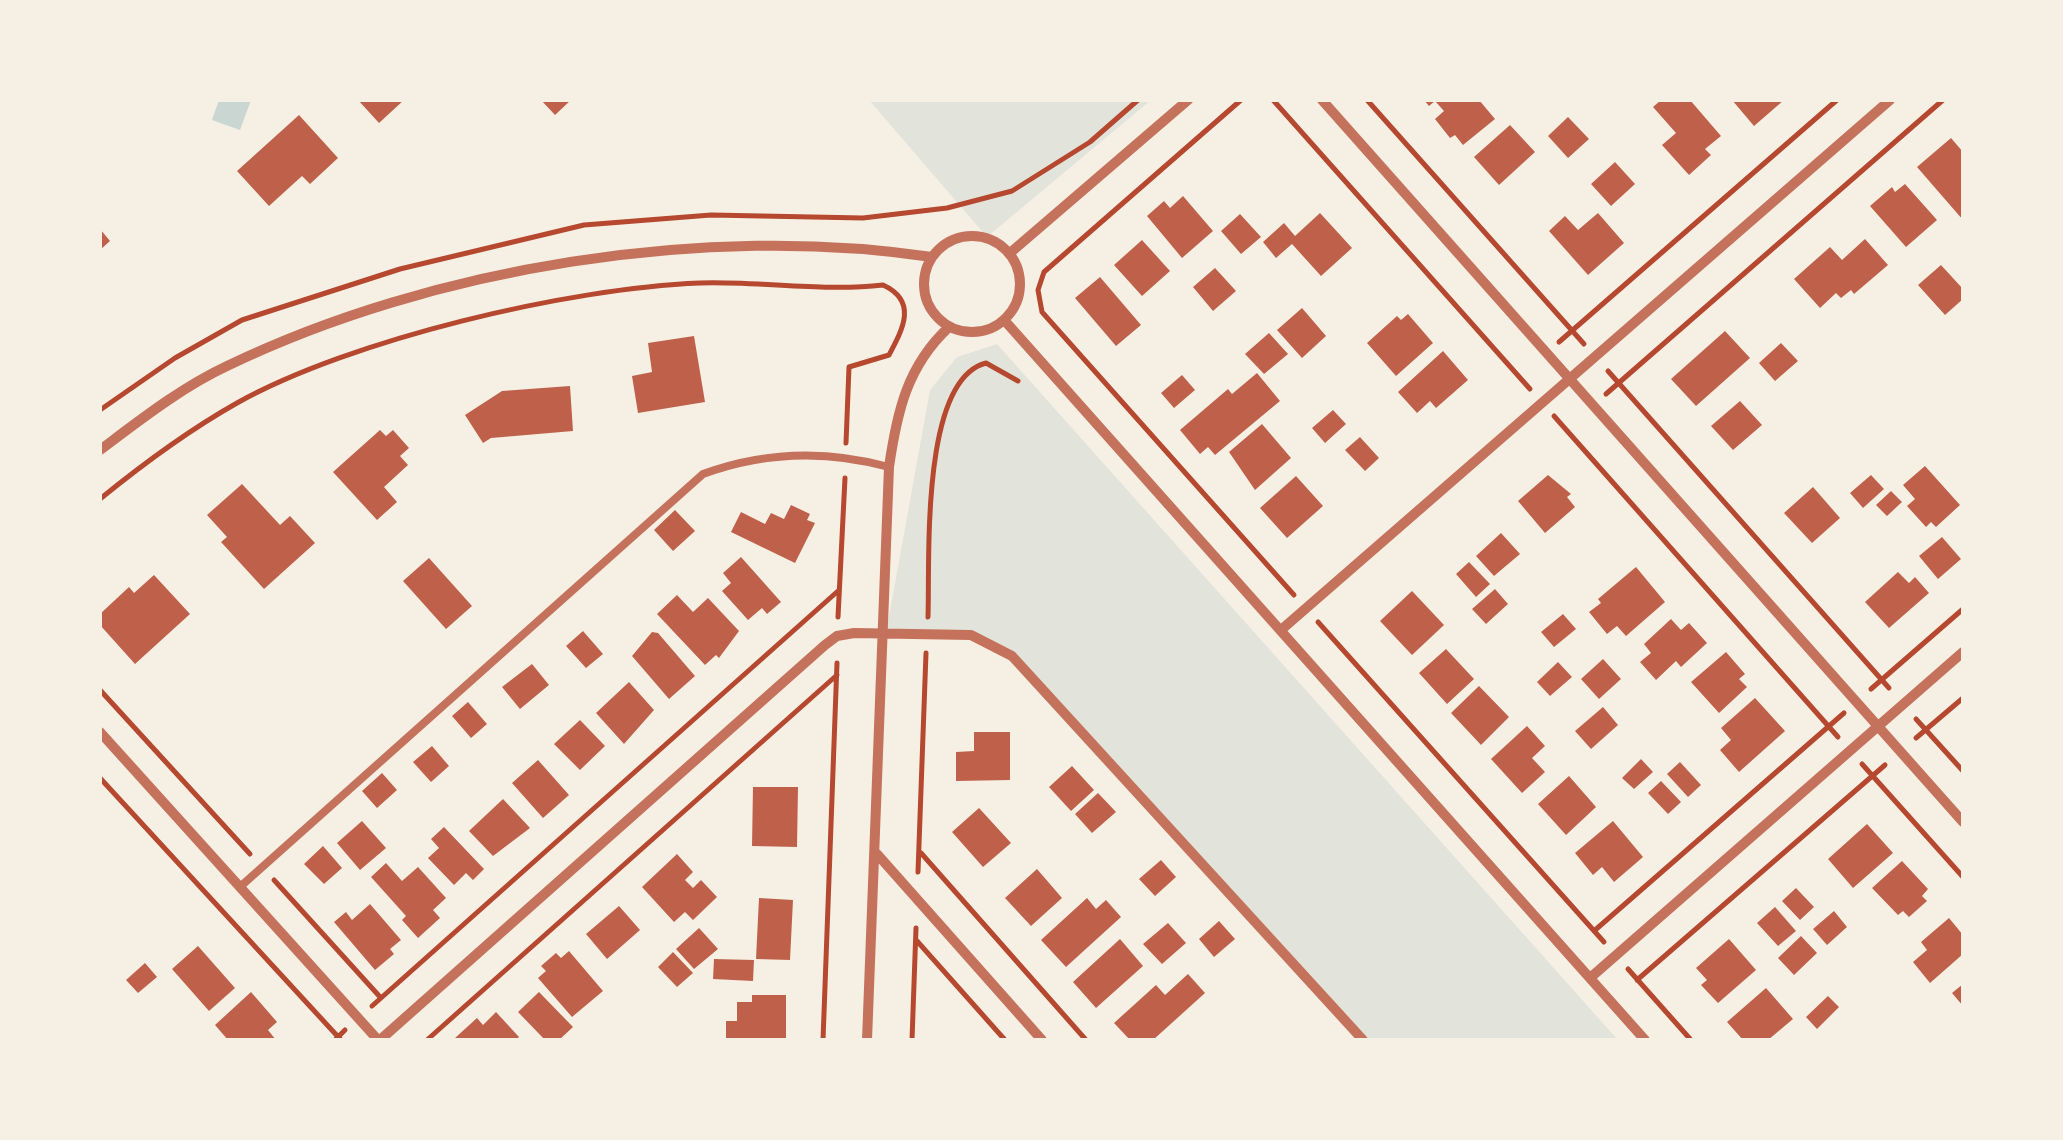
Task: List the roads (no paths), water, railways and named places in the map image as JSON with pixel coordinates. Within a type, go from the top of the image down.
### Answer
[{"type":"street","points":[[1010,253],[1188,100]]},
{"type":"street","points":[[1322,100],[1963,822]]},
{"type":"street","points":[[1282,630],[1890,100]]},
{"type":"street","points":[[970,235],[999,243],[1010,253],[1018,266],[1020,295],[1005,320],[978,333],[949,327],[928,304],[924,288],[932,257],[942,246],[970,235]]},
{"type":"street","points":[[100,450],[226,366],[392,302],[490,275],[684,250],[864,247],[932,257]]},
{"type":"street","points":[[1005,320],[1645,1040]]},
{"type":"street","points":[[868,1040],[880,635],[896,412],[915,368],[949,327]]},
{"type":"street","points":[[100,732],[379,1040],[837,636],[971,635],[1012,656],[1363,1040]]},
{"type":"street","points":[[1590,978],[1963,652]]},
{"type":"street","points":[[876,853],[1042,1040]]},
{"type":"lane","points":[[241,886],[702,474],[744,458],[846,455],[890,467]]}]
